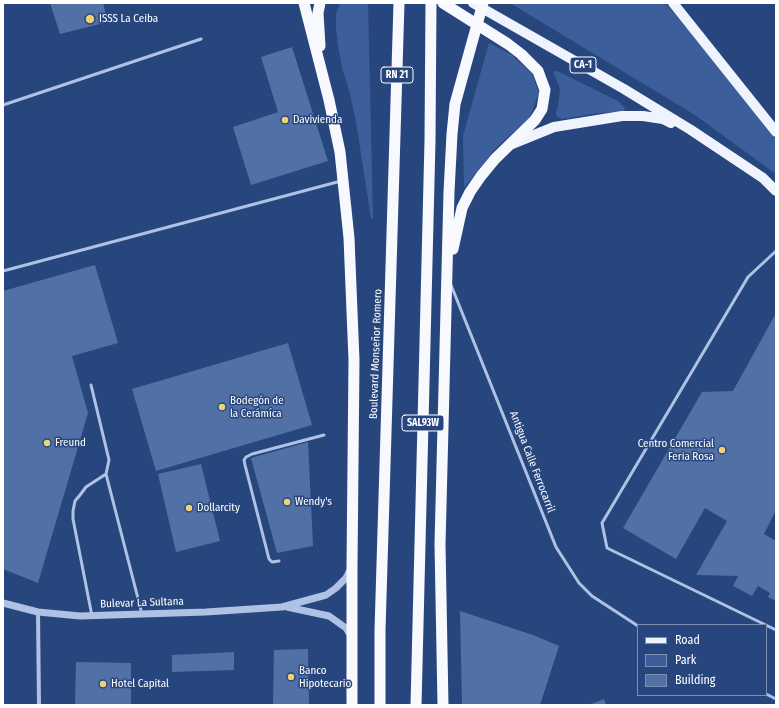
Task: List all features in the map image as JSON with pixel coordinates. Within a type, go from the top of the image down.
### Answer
[{"type":"highway","points":[[304,3],[340,152],[344,180],[350,254],[354,360],[352,705]]},
{"type":"highway","points":[[320,3],[318,13],[322,73]]},
{"type":"highway","name":"Boulevard Monseñor Romero","points":[[380,705],[380,622],[399,3]]},
{"type":"highway","name":"SAL93W","points":[[416,705],[430,141],[431,3]]},
{"type":"highway","points":[[443,3],[508,44],[521,54],[538,71],[544,90],[542,109],[535,120],[507,146],[481,176],[470,192],[462,208],[447,276]]},
{"type":"highway","points":[[443,705],[440,544],[448,192],[455,104],[483,3]]},
{"type":"main road","name":"CA-1","points":[[473,3],[624,89],[691,130],[763,178],[776,191]]},
{"type":"main road","points":[[673,3],[776,132]]},
{"type":"main road","points":[[507,146],[554,127],[622,116],[643,116],[663,119],[691,130]]},
{"type":"street","name":"Bulevar La Sultana","points":[[3,603],[38,612],[80,616],[282,607],[326,595],[346,578],[352,567]]},
{"type":"street","name":"Bulevar La Sultana","points":[[282,607],[329,616],[346,628],[352,639]]},
{"type":"street","points":[[38,612],[39,705]]},
{"type":"lane","points":[[3,105],[201,39]]},
{"type":"lane","points":[[3,271],[344,180]]},
{"type":"lane","points":[[764,624],[607,548],[602,523],[748,277],[776,251]]},
{"type":"lane","name":"Antigua Calle Ferrocarril","points":[[447,276],[556,547],[579,583],[592,596],[637,625]]},
{"type":"lane","points":[[91,386],[109,460],[106,474],[142,614]]},
{"type":"lane","points":[[279,561],[272,562],[269,559],[244,465],[244,460],[252,454],[324,435]]},
{"type":"lane","points":[[92,616],[73,520],[73,511],[75,501],[83,491],[106,474]]},
{"type":"lane","points":[[767,626],[776,630]]},
{"type":"lane","points":[[767,694],[776,699]]},
{"type":"green space","points":[[340,3],[368,3],[373,219],[371,218],[356,122],[338,46],[336,14]]},
{"type":"green space","points":[[510,3],[665,3],[703,47],[776,140],[776,174],[695,115]]},
{"type":"green space","points":[[489,43],[512,55],[532,74],[539,93],[530,117],[496,148],[464,188],[463,136]]},
{"type":"green space","points":[[557,71],[618,101],[625,108],[624,111],[599,113],[562,119],[557,117],[556,112],[560,89],[553,72]]},
{"type":"building","name":"ISSS La Ceiba","points":[[50,3],[103,3],[108,22],[60,34]]},
{"type":"building","name":"Davivienda","points":[[292,47],[328,161],[251,185],[233,127],[278,112],[261,57]]},
{"type":"building","name":"Freund","points":[[95,265],[118,343],[72,356],[88,413],[38,583],[3,569],[3,291]]},
{"type":"building","name":"Centro Comercial Feria Rosa","points":[[776,313],[776,510],[764,534],[776,541],[776,601],[768,597],[770,593],[758,586],[752,596],[733,586],[738,576],[696,575],[727,521],[705,508],[676,559],[623,528],[702,392],[733,391]]},
{"type":"building","name":"Bodegón de la Cerámíca","points":[[288,343],[312,425],[156,471],[132,389]]},
{"type":"building","name":"Wendy's","points":[[308,442],[313,546],[277,553],[251,458]]},
{"type":"building","name":"Dollarcity","points":[[201,464],[220,541],[176,552],[158,474]]},
{"type":"building","points":[[460,611],[533,635],[559,646],[540,705],[462,705]]},
{"type":"building","name":"Banco Hipotecario","points":[[308,649],[309,705],[273,705],[274,650]]},
{"type":"building","points":[[234,652],[234,670],[172,672],[172,655]]},
{"type":"building","name":"Hotel Capital","points":[[76,662],[131,663],[131,705],[75,705]]},
{"type":"building","points":[[604,699],[606,705],[589,705]]},
{"type":"place","name":"ISSS La Ceiba","points":[[90,19]]},
{"type":"place","name":"Davivienda","points":[[285,120]]},
{"type":"place","name":"Bodegón de la Cerámíca","points":[[222,407]]},
{"type":"place","name":"Freund","points":[[47,443]]},
{"type":"place","name":"Centro Comercial Feria Rosa","points":[[722,450]]},
{"type":"place","name":"Wendy's","points":[[287,502]]},
{"type":"place","name":"Dollarcity","points":[[189,508]]},
{"type":"place","name":"Banco Hipotecario","points":[[291,677]]},
{"type":"place","name":"Hotel Capital","points":[[103,684]]}]
